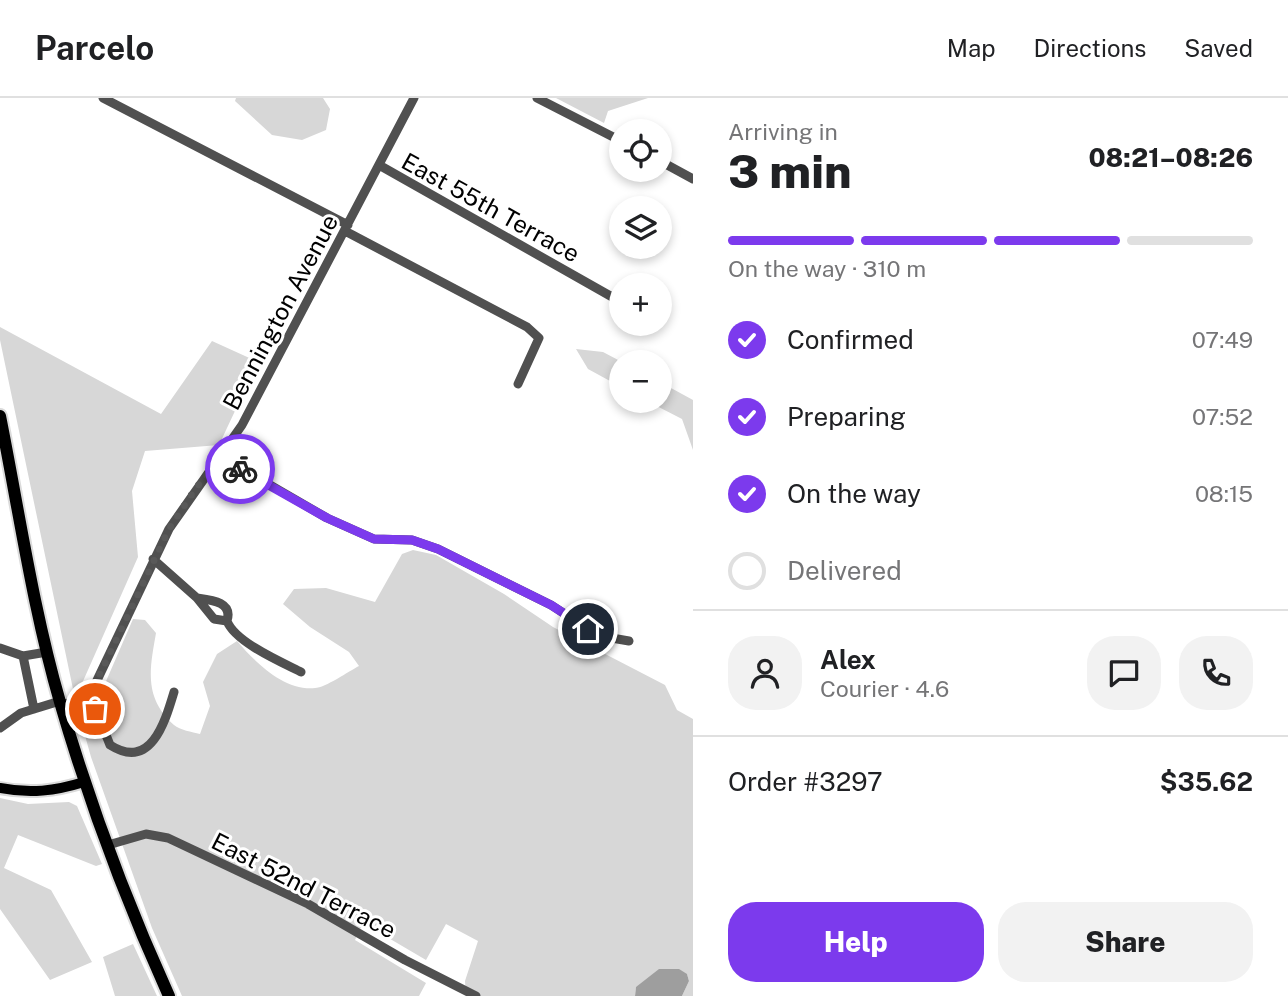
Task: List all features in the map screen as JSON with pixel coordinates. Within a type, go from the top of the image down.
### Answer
[{"type":"highway","points":[[0,416],[47,652],[60,703],[84,782],[145,943],[169,996]]},
{"type":"main road","points":[[0,788],[19,792],[43,792],[84,782]]},
{"type":"street","points":[[103,98],[527,327],[539,338],[518,384]]},
{"type":"street","name":"Bennington Avenue","points":[[90,695],[169,529],[242,425],[414,98]]},
{"type":"street","points":[[537,98],[609,135]]},
{"type":"street","name":"East 55th Terrace","points":[[379,165],[609,295]]},
{"type":"street","points":[[672,168],[693,179]]},
{"type":"street","points":[[222,457],[327,518],[374,539],[412,540],[438,549],[551,605],[588,629],[606,637],[629,642]]},
{"type":"street","points":[[153,559],[197,598],[214,619],[226,621]]},
{"type":"street","points":[[197,598],[222,603],[228,610],[229,617],[226,621]]},
{"type":"street","points":[[226,621],[230,630],[274,659],[301,672]]},
{"type":"street","points":[[0,648],[23,656],[47,652]]},
{"type":"street","points":[[23,656],[34,709]]},
{"type":"street","points":[[0,728],[21,713],[60,703],[81,702],[90,695],[110,745],[136,753],[143,750],[158,733],[174,692]]},
{"type":"street","name":"East 52nd Terrace","points":[[108,845],[146,834],[168,838],[308,904],[405,960],[476,996]]},
{"type":"shaded area","points":[[236,98],[323,98],[330,109],[326,130],[302,140],[272,135],[235,101]]},
{"type":"shaded area","points":[[556,98],[648,98],[608,111],[604,123]]},
{"type":"shaded area","points":[[0,327],[161,414],[212,341],[258,362],[219,445],[145,451],[132,491],[138,557],[80,688],[73,689],[0,340]]},
{"type":"shaded area","points":[[576,349],[609,355],[609,380],[588,369]]},
{"type":"shaded area","points":[[672,389],[693,400],[693,450],[682,419],[670,413]]},
{"type":"shaded area","points":[[413,550],[436,555],[504,594],[553,627],[665,685],[677,710],[693,719],[693,996],[682,996],[689,981],[687,974],[636,987],[635,996],[466,996],[465,981],[478,941],[446,924],[426,960],[363,923],[355,940],[426,983],[419,996],[182,996],[152,928],[84,732],[133,619],[145,620],[156,633],[151,682],[157,704],[174,725],[200,734],[210,706],[203,682],[217,654],[237,641],[271,674],[303,688],[325,685],[359,666],[349,652],[310,627],[283,604],[294,589],[326,588],[375,602],[402,554]]},
{"type":"shaded area","points":[[0,798],[28,804],[69,802],[77,806],[102,864],[96,866],[18,835],[4,868],[51,890],[92,962],[50,980],[0,909]]},
{"type":"shaded area","points":[[133,944],[157,996],[115,996],[103,957]]},
{"type":"shaded area","points":[[659,969],[679,969],[687,974],[689,981],[682,996],[635,996],[636,987]]},
{"type":"way so far","points":[[95,709],[90,695],[169,529],[196,488],[222,457],[240,469]]},
{"type":"route","points":[[240,469],[327,518],[374,539],[412,540],[438,549],[551,605],[588,629]]}]
